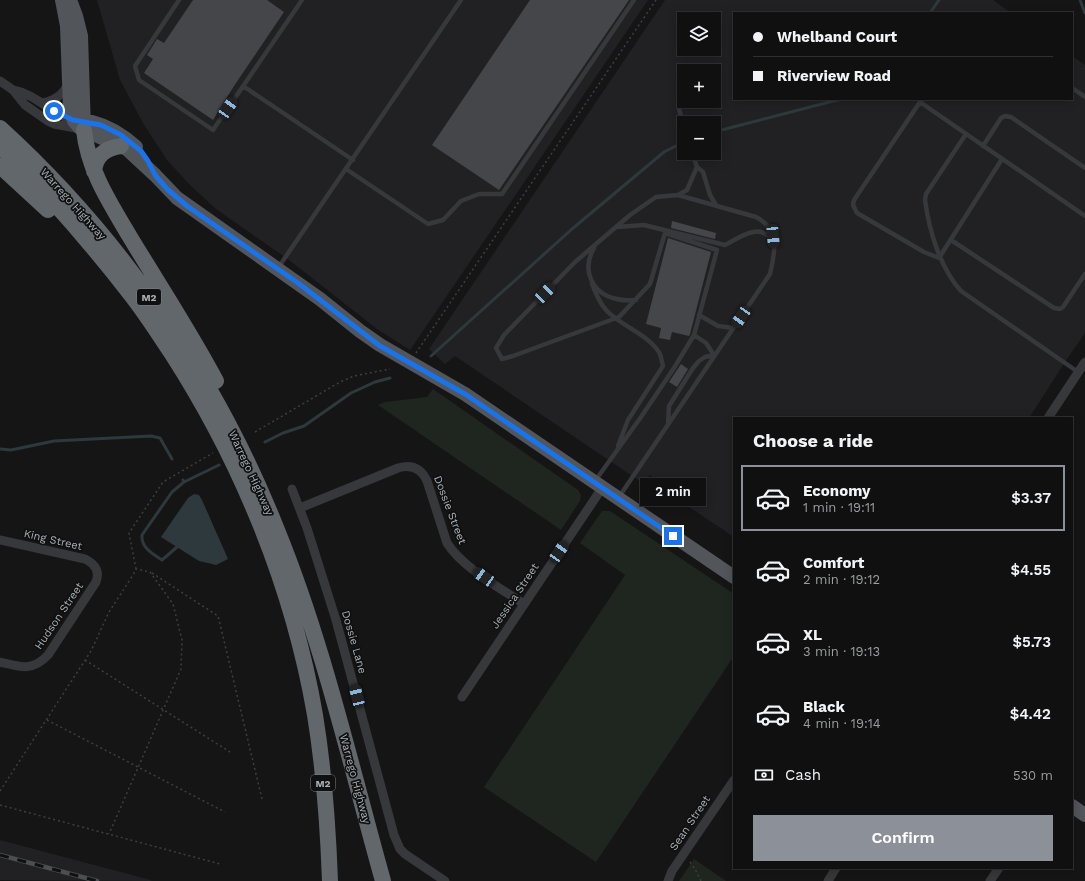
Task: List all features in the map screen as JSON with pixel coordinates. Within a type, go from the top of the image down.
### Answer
[{"type":"highway","points":[[80,125],[99,183],[203,356],[249,445],[248,460]]},
{"type":"highway","name":"Warrego Highway","points":[[0,128],[42,168],[77,206],[133,275],[161,313],[199,372],[248,460],[278,530],[316,639],[382,881]]},
{"type":"highway","name":"Warrego Highway","points":[[0,146],[61,209],[89,241],[133,297],[182,370],[204,407],[260,522],[290,608],[315,715],[322,762],[330,881]]},
{"type":"highway","points":[[94,170],[96,161],[102,153],[110,148],[121,146]]},
{"type":"highway","points":[[0,166],[75,236],[89,241]]},
{"type":"main road","points":[[62,0],[67,26],[70,108],[80,125],[132,153],[167,189],[182,202],[320,299],[380,346],[459,390],[733,576]]},
{"type":"main road","points":[[70,0],[81,36],[80,125]]},
{"type":"main road","points":[[80,125],[94,123],[108,128],[129,140],[145,156],[155,175]]},
{"type":"main road","points":[[1073,807],[1085,815]]},
{"type":"street","points":[[0,81],[13,90],[23,103],[54,124],[80,125]]},
{"type":"street","points":[[42,103],[51,101],[59,96],[69,82]]},
{"type":"street","points":[[13,90],[25,93],[61,116],[80,125]]},
{"type":"street","points":[[1049,417],[1085,362]]},
{"type":"street","name":"Dossie Street","points":[[300,508],[398,468],[411,466],[416,468],[424,475],[427,481],[452,551],[464,563],[524,604]]},
{"type":"street","name":"Jessica Street","points":[[462,697],[524,604],[598,485]]},
{"type":"street","name":"Dossie Lane","points":[[292,490],[300,508],[336,620],[394,836],[400,849],[413,860],[445,881]]},
{"type":"street","name":"King Street","points":[[0,540],[85,559],[94,564],[97,569]]},
{"type":"street","name":"Hudson Street","points":[[0,662],[28,667],[38,664],[48,655],[96,582],[98,577],[97,569]]},
{"type":"street","name":"Sean Street","points":[[668,881],[672,870],[733,781]]},
{"type":"street","points":[[828,881],[835,869]]},
{"type":"street","points":[[990,881],[998,869]]},
{"type":"lane","points":[[179,0],[135,66],[139,80],[213,130],[302,0]]},
{"type":"lane","points":[[277,269],[461,0]]},
{"type":"lane","points":[[346,169],[428,224],[443,220],[461,201],[479,194],[502,194],[634,0]]},
{"type":"lane","points":[[243,86],[353,160]]},
{"type":"lane","points":[[1073,89],[1085,97]]},
{"type":"lane","points":[[939,258],[924,252],[857,213],[853,205],[854,200],[921,101],[983,146],[1085,216]]},
{"type":"lane","points":[[983,146],[1001,118],[1005,116],[1010,117],[1085,168]]},
{"type":"lane","points":[[966,134],[926,194],[925,200],[939,258],[952,281],[961,291],[1078,372]]},
{"type":"lane","points":[[939,258],[1002,159]]},
{"type":"lane","points":[[694,160],[697,167],[703,172],[710,195],[716,205]]},
{"type":"lane","points":[[678,195],[687,190],[697,167]]},
{"type":"lane","points":[[598,485],[618,448],[674,368],[694,335],[717,250],[666,233],[650,284],[615,320],[502,359],[496,348],[504,335],[575,262],[656,197],[678,195],[756,217],[764,221],[771,228],[774,246],[774,256],[770,274],[618,498]]},
{"type":"lane","points":[[617,227],[644,225],[725,245],[748,232],[760,231],[770,238],[774,246]]},
{"type":"lane","points":[[951,240],[1054,308],[1060,309],[1063,307],[1085,274]]},
{"type":"lane","points":[[596,246],[590,255],[588,270],[598,298],[605,310],[615,320],[624,324],[651,344],[660,354],[663,366],[628,420],[620,437],[618,448]]},
{"type":"lane","points":[[592,284],[602,293],[618,300],[636,300]]},
{"type":"lane","points":[[699,315],[718,326],[733,328]]},
{"type":"lane","points":[[694,335],[706,343],[714,355]]},
{"type":"lane","points":[[668,426],[669,406],[693,368],[705,357],[714,355]]},
{"type":"path","points":[[416,353],[656,0]]},
{"type":"path","points":[[255,432],[347,378],[390,369]]},
{"type":"path","points":[[0,791],[85,660],[109,612],[136,569],[129,533],[159,486],[168,478],[219,450]]},
{"type":"path","points":[[136,569],[150,572],[218,616],[262,799]]},
{"type":"path","points":[[109,834],[181,669],[182,640],[173,604],[150,572]]},
{"type":"path","points":[[85,660],[230,752]]},
{"type":"path","points":[[46,720],[225,812]]},
{"type":"path","points":[[0,805],[220,864]]},
{"type":"path","points":[[690,862],[700,881]]},
{"type":"shaded area","points":[[97,0],[648,0],[410,350],[377,329],[289,260],[216,209],[190,185],[167,160],[143,123],[120,80]]},
{"type":"shaded area","points":[[665,0],[993,0],[1010,12],[733,12],[733,100],[1073,100],[1073,57],[1085,65],[1085,333],[1030,417],[733,417],[733,536],[683,503],[650,475],[641,482],[455,356],[445,364],[429,349]]},
{"type":"shaded area","points":[[433,389],[578,490],[581,495],[580,501],[561,530],[378,405],[385,402],[427,397]]},
{"type":"shaded area","points":[[194,494],[199,495],[202,500],[228,559],[216,565],[199,561],[161,537],[188,498]]},
{"type":"shaded area","points":[[602,511],[610,511],[733,593],[733,657],[596,862],[484,787],[625,575],[580,543]]},
{"type":"shaded area","points":[[0,840],[147,879],[152,881],[0,880]]},
{"type":"shaded area","points":[[694,859],[726,881],[679,881]]},
{"type":"building","points":[[193,0],[267,0],[284,12],[213,120],[144,73],[153,59],[147,55],[157,39],[164,43]]},
{"type":"building","points":[[530,0],[629,0],[499,190],[432,145]]},
{"type":"building","points":[[672,221],[716,233],[715,239],[671,228]]},
{"type":"building","points":[[668,238],[711,252],[690,334],[689,336],[672,332],[670,340],[659,338],[661,328],[646,324]]},
{"type":"building","points":[[681,364],[688,369],[677,387],[669,382]]},
{"type":"waterway","points":[[931,12],[939,0]]},
{"type":"waterway","points":[[1080,0],[1085,13]]},
{"type":"waterway","points":[[721,130],[837,100]]},
{"type":"waterway","points":[[431,356],[572,229],[664,152],[677,146]]},
{"type":"waterway","points":[[265,442],[283,433],[304,426],[351,393],[375,382],[390,378]]},
{"type":"waterway","points":[[0,449],[11,450],[54,441],[151,436],[160,438],[172,459]]},
{"type":"waterway","points":[[183,480],[184,482],[219,465]]},
{"type":"waterway","points":[[177,547],[162,560],[151,553],[143,544],[142,535],[172,492],[184,482]]},
{"type":"railway","points":[[0,855],[97,881]]},
{"type":"route","points":[[54,111],[73,120],[101,125],[121,135],[141,151],[150,164],[155,175],[176,198],[187,206],[298,283],[380,346],[448,383],[465,394],[673,536]]}]
